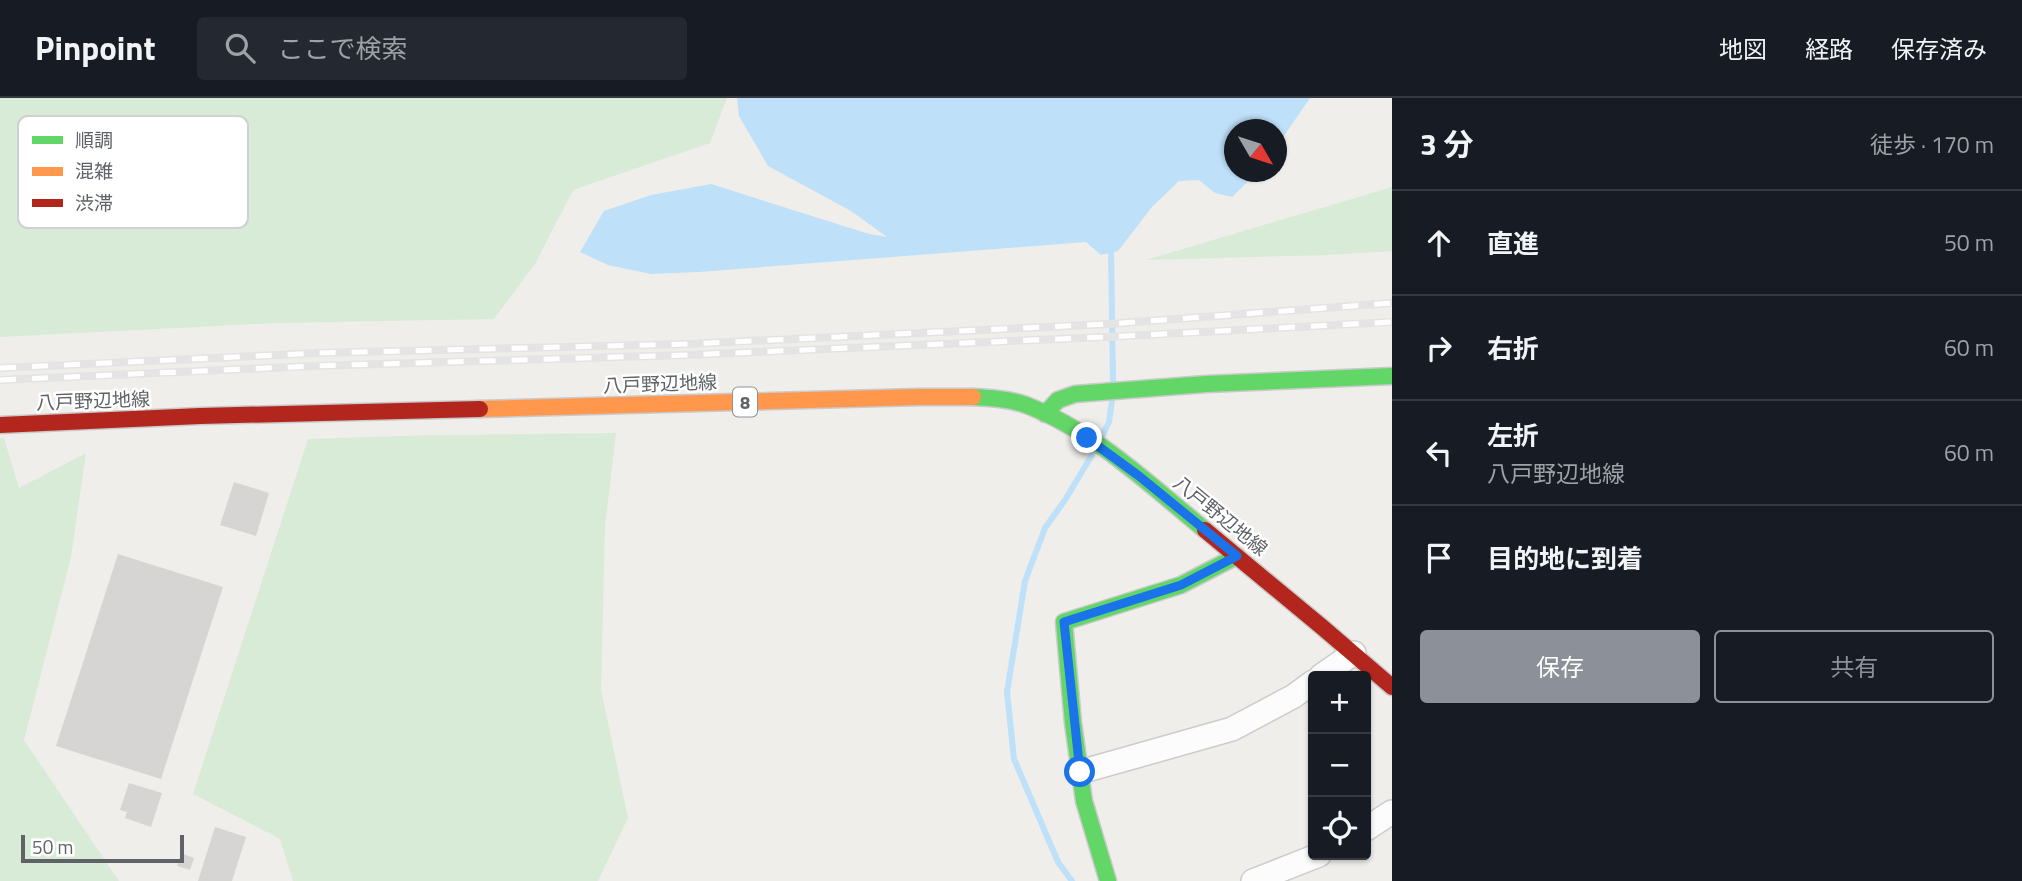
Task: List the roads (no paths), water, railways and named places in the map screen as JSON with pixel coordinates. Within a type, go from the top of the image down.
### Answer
[{"type":"main road","points":[[1045,414],[1058,400],[1075,394],[1206,384],[1392,376]]},
{"type":"main road","name":"八戸野辺地線","points":[[0,425],[200,416],[919,397],[993,399],[1022,404],[1087,438],[1139,476],[1392,687]]},
{"type":"main road","points":[[1108,881],[1084,801],[1064,622],[1181,585],[1237,556]]},
{"type":"street","points":[[1328,671],[1354,653]]},
{"type":"street","points":[[1080,772],[1232,729],[1308,686]]},
{"type":"street","points":[[1371,826],[1392,812]]},
{"type":"street","points":[[1253,881],[1308,859]]},
{"type":"water","points":[[737,98],[1310,98],[1287,131],[1287,119],[1224,119],[1224,182],[1248,182],[1232,197],[1215,193],[1199,180],[1179,181],[1152,207],[1118,251],[1101,255],[1086,242],[651,274],[608,265],[580,252],[604,211],[651,195],[711,184],[869,234],[887,237],[851,211],[768,166],[739,116]]},
{"type":"waterway","points":[[1111,246],[1113,382]]},
{"type":"waterway","points":[[1102,436],[1109,422],[1112,400]]},
{"type":"waterway","points":[[1072,881],[1058,862],[1014,759],[1007,692],[1025,581],[1045,528],[1092,455]]},
{"type":"railway","points":[[0,368],[317,353],[687,344],[1108,324],[1392,303]]},
{"type":"railway","points":[[0,380],[313,366],[687,355],[1392,322]]}]
